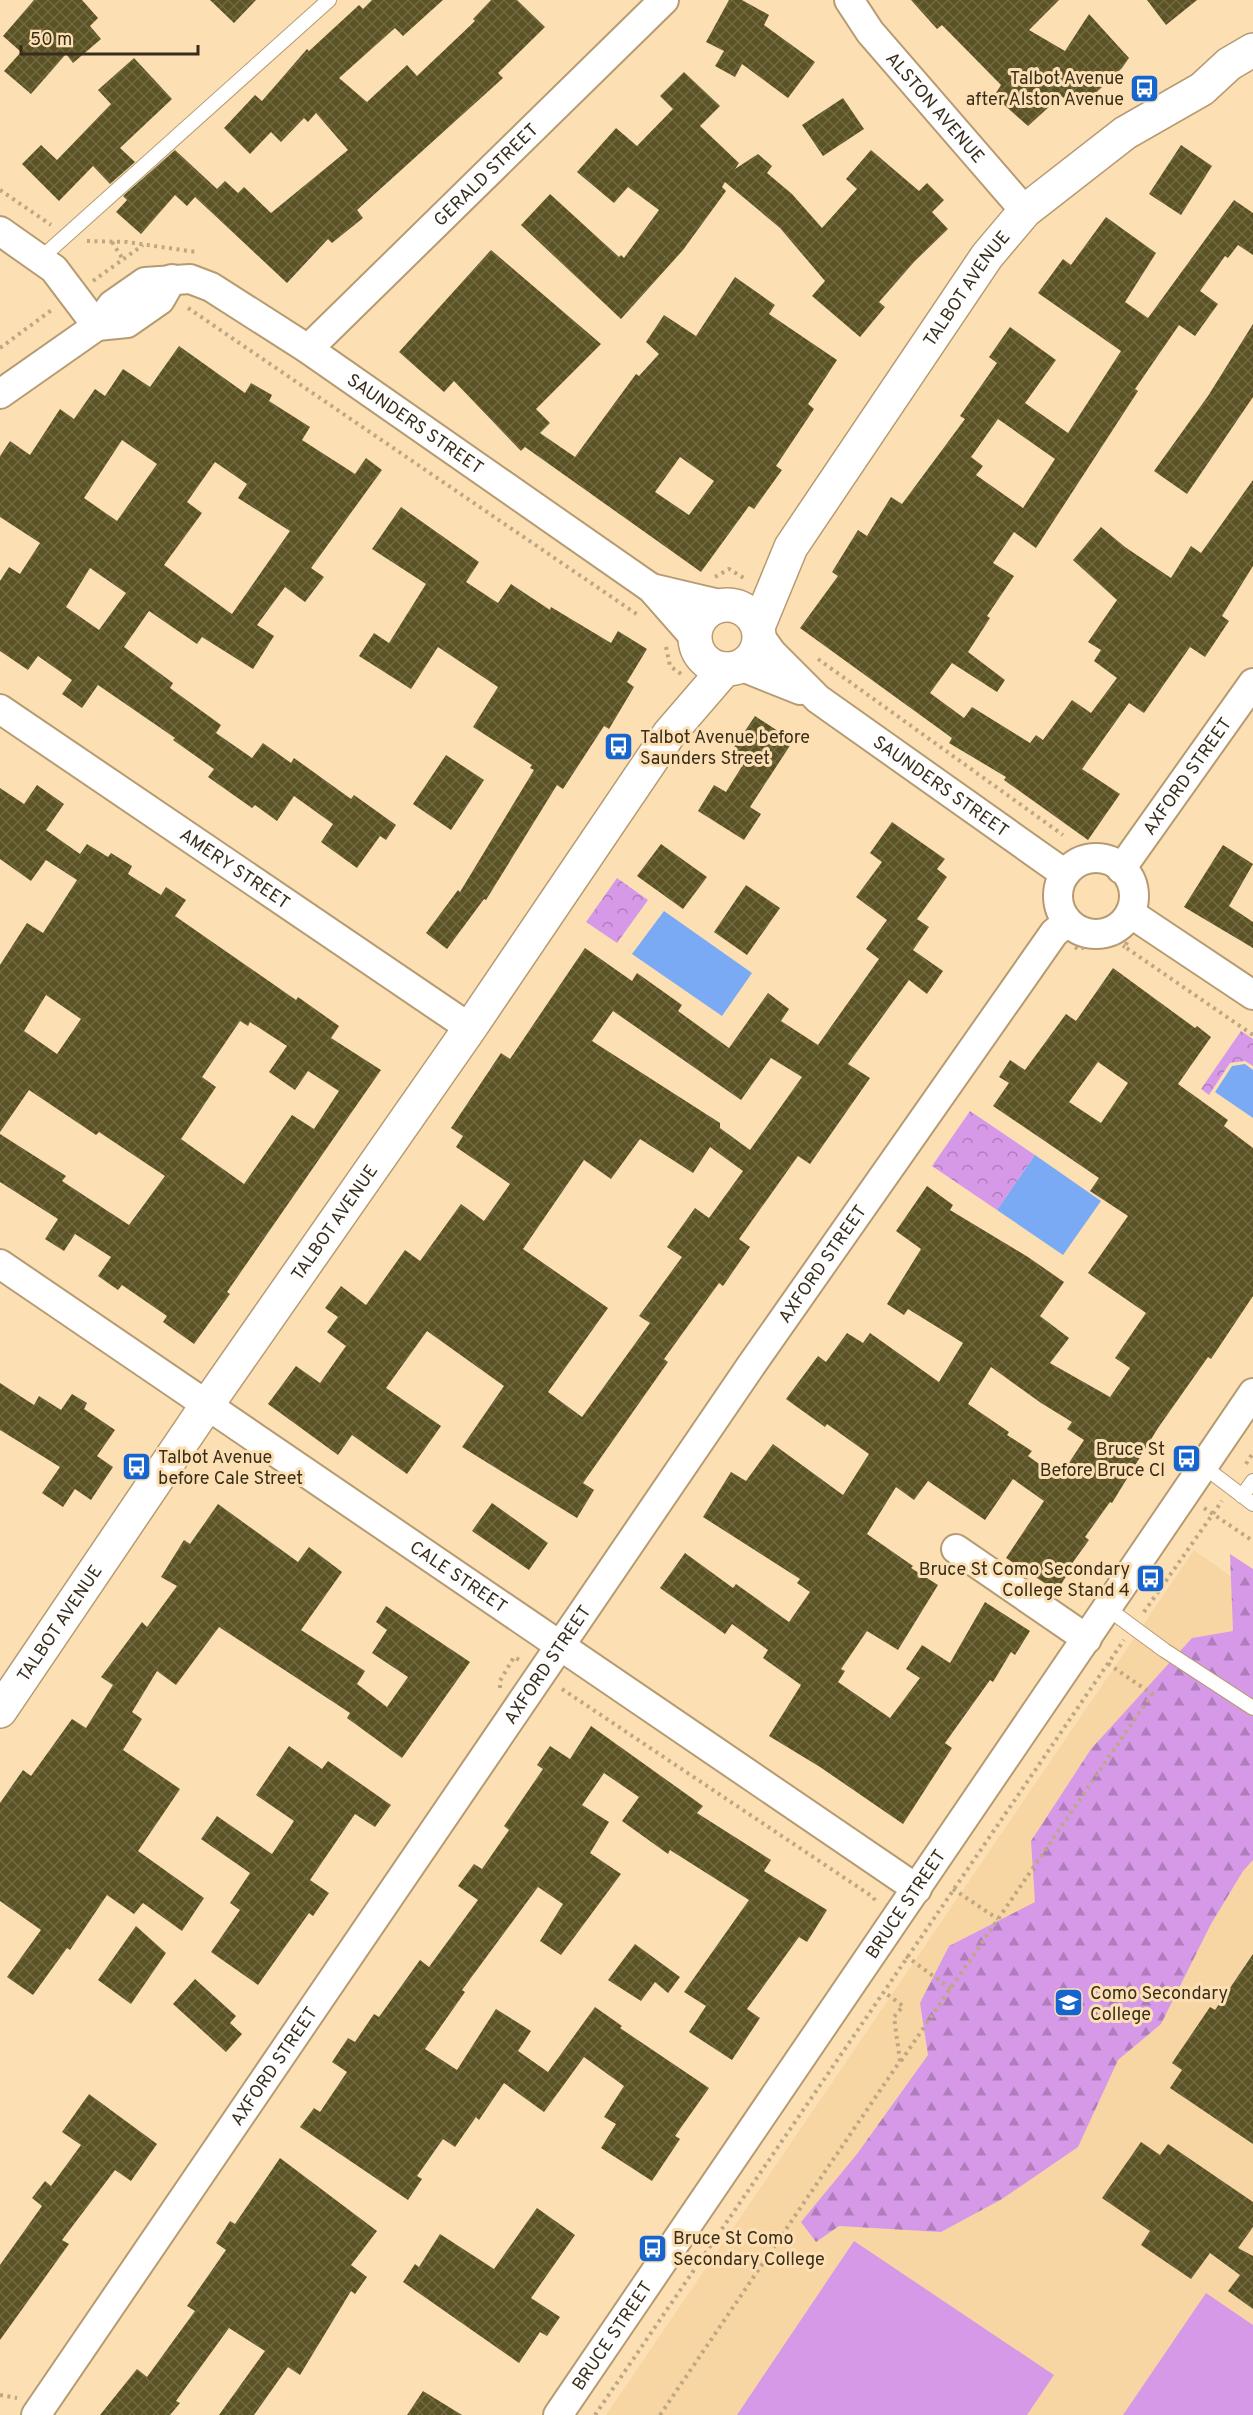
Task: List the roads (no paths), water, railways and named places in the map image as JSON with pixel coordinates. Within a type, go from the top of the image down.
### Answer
[{"type":"street","name":"GERALD STREET","points":[[308,349],[664,0]]},
{"type":"street","name":"ALSTON AVENUE","points":[[849,0],[870,32],[1025,212]]},
{"type":"street","name":"TALBOT AVENUE","points":[[759,631],[791,547],[987,256],[1025,212],[1125,134],[1202,89],[1229,64],[1253,50]]},
{"type":"street","name":"TALBOT AVENUE","points":[[1202,89],[1244,80],[1253,75]]},
{"type":"street","points":[[0,231],[54,268],[97,326]]},
{"type":"street","name":"SAUNDERS STREET","points":[[0,394],[97,326],[112,305],[146,282],[190,279],[211,287],[308,349],[651,588],[696,644]]},
{"type":"street","name":"TALBOT AVENUE","points":[[728,605],[791,547]]},
{"type":"street","name":"SAUNDERS STREET","points":[[651,588],[728,605]]},
{"type":"street","points":[[728,605],[748,613],[759,631],[757,650],[733,668],[710,664],[696,644],[696,629],[706,613],[728,605]]},
{"type":"street","name":"SAUNDERS STREET","points":[[759,631],[772,653],[818,699],[1065,874]]},
{"type":"street","name":"TALBOT AVENUE","points":[[669,734],[696,644]]},
{"type":"street","name":"SAUNDERS STREET","points":[[733,668],[761,673],[818,699]]},
{"type":"street","name":"TALBOT AVENUE","points":[[0,1711],[207,1405],[470,1028],[669,734],[733,668]]},
{"type":"street","name":"AXFORD STREET","points":[[1121,869],[1253,683]]},
{"type":"street","name":"AMERY STREET","points":[[0,709],[470,1028]]},
{"type":"street","points":[[1089,859],[1102,859],[1121,869],[1131,883],[1135,916],[1104,934],[1090,934],[1078,930],[1067,922],[1059,906],[1058,893],[1065,874],[1069,869],[1089,859]]},
{"type":"street","points":[[1135,916],[1253,994]]},
{"type":"street","name":"AXFORD STREET","points":[[36,2415],[750,1367],[1054,933],[1067,922]]},
{"type":"street","name":"CALE STREET","points":[[0,1264],[917,1889]]},
{"type":"street","name":"BRUCE STREET","points":[[558,2415],[1253,1394]]},
{"type":"street","points":[[956,1549],[1087,1639]]},
{"type":"lane","points":[[40,259],[329,0]]},
{"type":"lane","points":[[1203,1466],[1247,1500],[1253,1481]]},
{"type":"lane","points":[[1107,1608],[1253,1708]]},
{"type":"water","points":[[664,911],[752,973],[722,1016],[632,954]]},
{"type":"water","points":[[1245,1064],[1253,1070],[1253,1118],[1215,1092],[1232,1066]]},
{"type":"water","points":[[1035,1155],[1101,1201],[1063,1255],[997,1210]]},
{"type":"place","name":"Talbot Avenue after Alston Avenue","points":[[1145,88]]},
{"type":"place","name":"Talbot Avenue before Saunders Street","points":[[619,747]]},
{"type":"place","name":"Bruce St Before Bruce Cl","points":[[1186,1459]]},
{"type":"place","name":"Talbot Avenue before Cale Street","points":[[137,1467]]},
{"type":"place","name":"Bruce St Como Secondary College Stand 4","points":[[1151,1579]]},
{"type":"place","name":"Como Secondary College","points":[[1069,2003]]},
{"type":"place","name":"Bruce St Como Secondary College","points":[[652,2248]]}]
